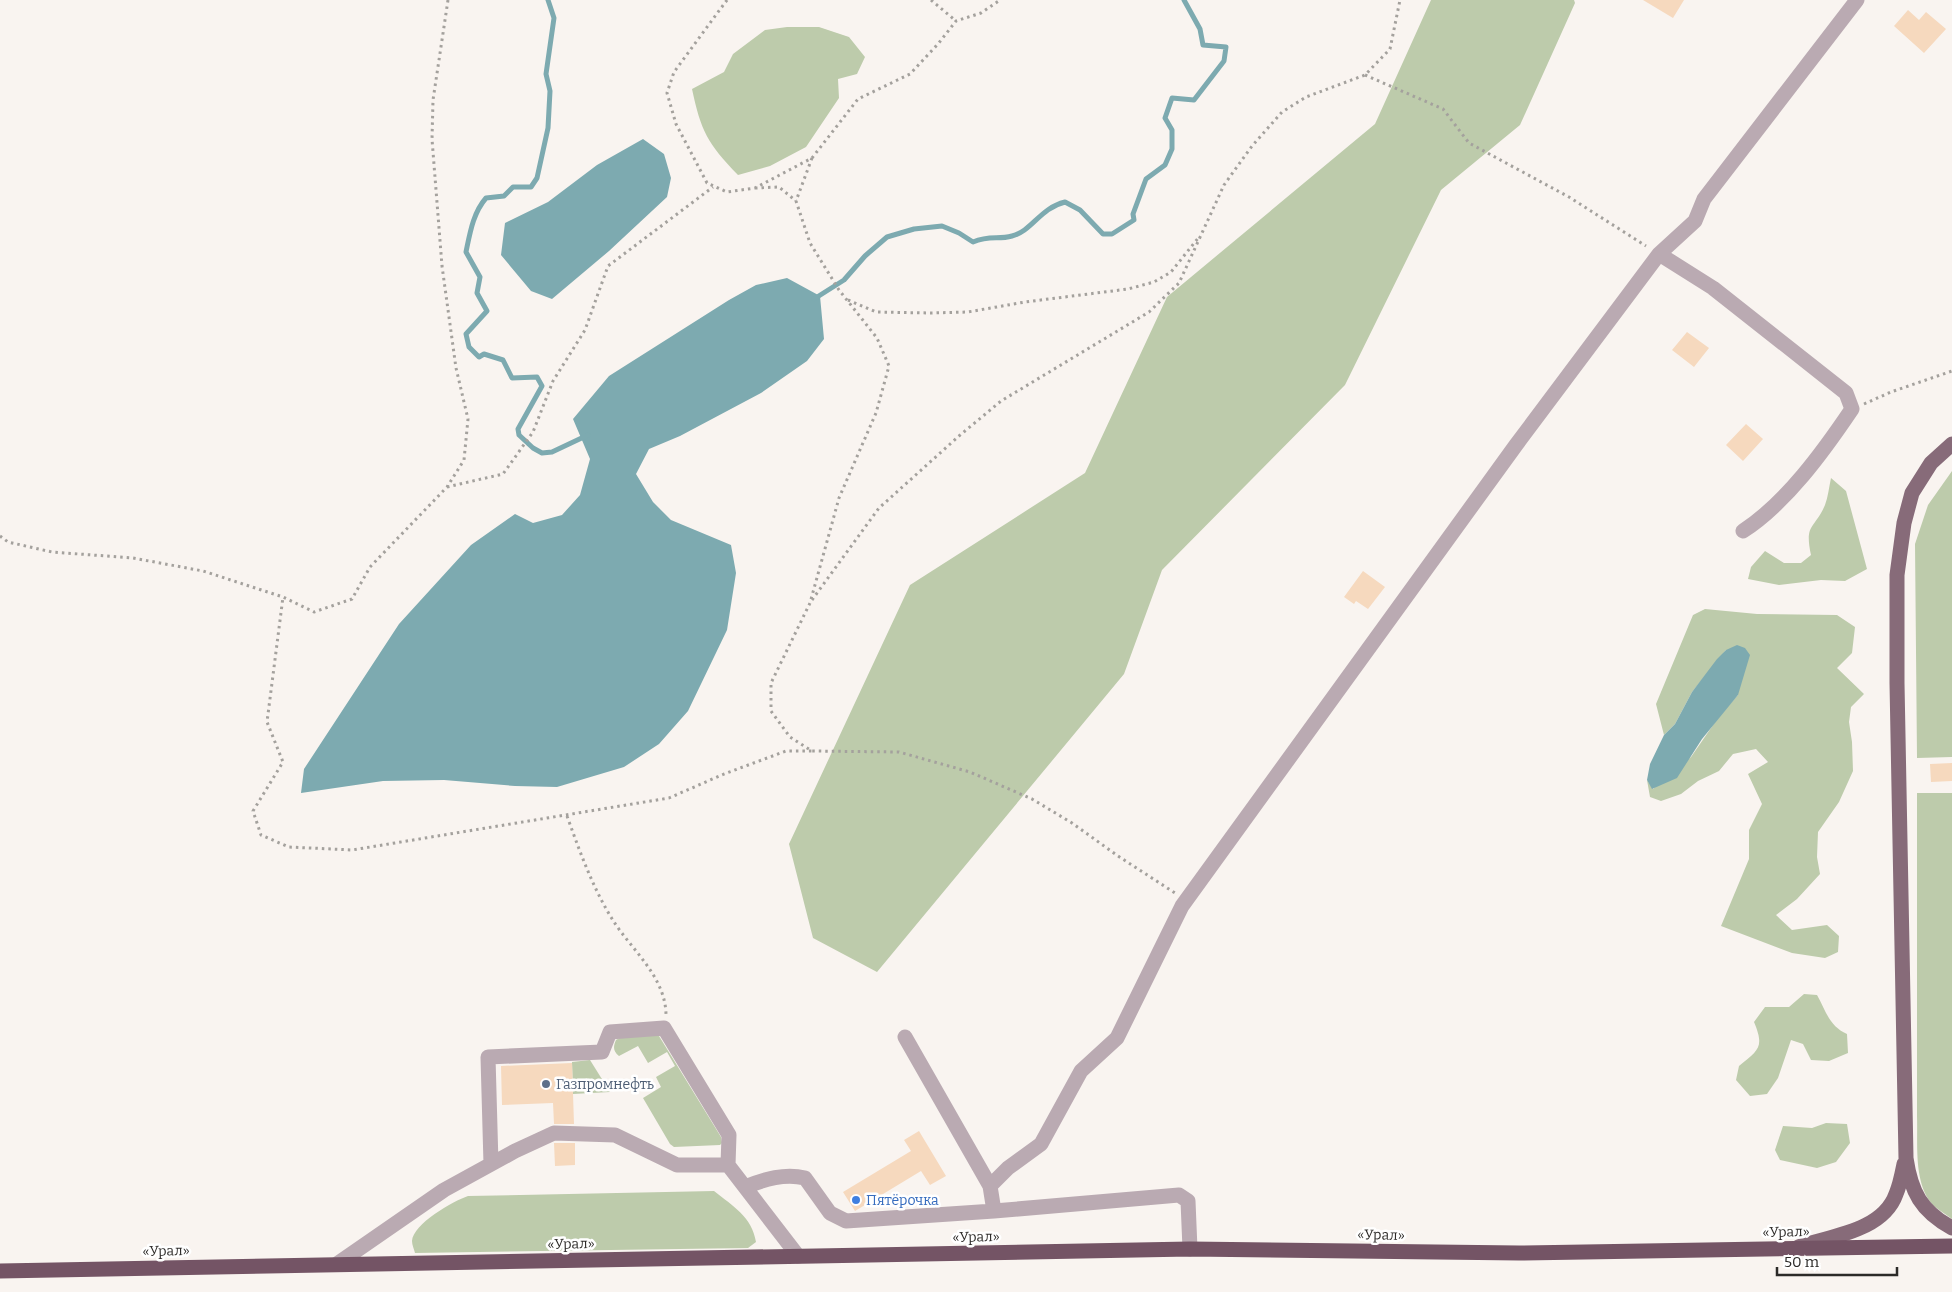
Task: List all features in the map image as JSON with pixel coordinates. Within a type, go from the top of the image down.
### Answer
[{"type":"highway","name":"«Урал»","points":[[0,1271],[1190,1249],[1519,1253],[1952,1246]]},
{"type":"main road","points":[[1952,444],[1931,464],[1912,493],[1904,523],[1897,575],[1897,692],[1906,1158],[1909,1181],[1917,1199],[1928,1211],[1952,1228]]},
{"type":"main road","points":[[1792,1248],[1868,1225],[1886,1212],[1896,1196],[1906,1158]]},
{"type":"street","points":[[990,1186],[1008,1168],[1041,1144],[1081,1071],[1117,1038],[1186,900],[1516,445],[1659,254],[1695,221],[1704,198],[1857,0]]},
{"type":"street","points":[[1659,254],[1713,288],[1846,393],[1852,409],[1833,437],[1806,470],[1762,519],[1743,531]]},
{"type":"street","points":[[491,1164],[488,1057],[602,1052],[610,1032],[664,1028],[729,1135],[728,1165],[798,1256]]},
{"type":"street","points":[[905,1037],[990,1186],[994,1211]]},
{"type":"street","points":[[337,1264],[444,1190],[554,1133],[574,1132],[615,1136],[677,1165],[728,1165]]},
{"type":"street","points":[[745,1187],[764,1180],[784,1176],[793,1175],[805,1178],[830,1213],[846,1221],[994,1211],[1179,1195],[1188,1201],[1190,1249]]},
{"type":"path","points":[[0,536],[8,542],[52,552],[133,558],[203,571],[283,597],[314,612],[352,599],[370,567],[448,487],[464,460],[468,419],[456,368],[442,266],[432,139],[433,100],[448,0]]},
{"type":"path","points":[[727,0],[674,72],[668,92],[676,124],[707,183],[727,192],[755,188],[779,188],[796,201],[810,243],[839,290],[877,338],[889,366],[876,413],[838,498],[810,604]]},
{"type":"path","points":[[930,0],[956,21]]},
{"type":"path","points":[[796,201],[812,158],[858,99],[910,74],[956,21],[981,13],[1000,0]]},
{"type":"path","points":[[812,751],[790,737],[771,711],[772,683],[810,604],[879,508],[1001,401],[1149,312],[1179,283],[1224,186],[1252,146],[1282,112],[1306,97],[1365,75],[1390,49],[1400,0]]},
{"type":"path","points":[[1365,75],[1443,109],[1469,143],[1569,197],[1659,254]]},
{"type":"path","points":[[755,188],[812,158]]},
{"type":"path","points":[[448,487],[503,474],[532,433],[553,381],[585,330],[608,266],[714,186]]},
{"type":"path","points":[[847,300],[876,312],[968,312],[1025,302],[1128,289],[1154,282],[1171,272],[1203,233]]},
{"type":"path","points":[[1852,409],[1891,392],[1952,371]]},
{"type":"path","points":[[283,597],[267,722],[282,762],[253,811],[261,835],[289,847],[352,850],[669,798],[724,774],[786,751],[899,752],[970,772],[1040,804],[1186,900]]},
{"type":"path","points":[[567,816],[584,862],[614,922],[642,958],[666,999],[666,1031]]},
{"type":"green space","points":[[1431,0],[1574,0],[1575,3],[1520,125],[1441,190],[1345,385],[1162,570],[1124,674],[877,972],[813,938],[789,844],[910,585],[1085,473],[1167,297],[1375,124]]},
{"type":"green space","points":[[787,27],[819,27],[849,37],[865,57],[857,74],[838,79],[839,98],[806,147],[770,166],[738,175],[719,154],[707,136],[702,126],[692,89],[724,72],[733,54],[765,30]]},
{"type":"green space","points":[[1952,471],[1952,757],[1917,758],[1915,544],[1928,505]]},
{"type":"green space","points":[[1831,478],[1846,491],[1867,569],[1845,581],[1821,580],[1779,585],[1748,579],[1751,567],[1765,551],[1784,563],[1801,563],[1811,555],[1809,545],[1810,531],[1825,505]]},
{"type":"green space","points":[[1705,609],[1757,614],[1837,615],[1855,627],[1852,653],[1837,668],[1864,694],[1851,707],[1849,722],[1853,771],[1839,802],[1818,832],[1817,857],[1820,874],[1797,899],[1776,915],[1792,930],[1827,925],[1839,936],[1838,952],[1825,958],[1792,953],[1721,926],[1749,859],[1749,830],[1762,804],[1748,774],[1768,762],[1756,749],[1733,754],[1719,771],[1698,781],[1681,794],[1661,801],[1650,797],[1647,780],[1653,789],[1691,757],[1720,715],[1738,695],[1726,650],[1692,692],[1675,724],[1664,735],[1656,704],[1693,615]]},
{"type":"green space","points":[[1917,793],[1952,793],[1952,1219],[1935,1207],[1927,1196],[1919,1175],[1918,1163]]},
{"type":"green space","points":[[1804,994],[1817,995],[1832,1022],[1847,1034],[1848,1053],[1829,1061],[1811,1060],[1803,1044],[1791,1040],[1778,1078],[1767,1094],[1750,1096],[1736,1080],[1739,1066],[1758,1048],[1759,1038],[1754,1022],[1765,1007],[1789,1007]]},
{"type":"green space","points":[[623,1036],[659,1036],[721,1137],[722,1143],[720,1145],[674,1147],[670,1144],[643,1098],[661,1087],[656,1077],[675,1066],[667,1052],[648,1063],[638,1046],[619,1056],[614,1049],[614,1045],[616,1040]]},
{"type":"green space","points":[[590,1060],[610,1092],[573,1094],[572,1062]]},
{"type":"green space","points":[[1826,1123],[1847,1124],[1850,1143],[1836,1162],[1817,1168],[1780,1160],[1775,1150],[1783,1126],[1812,1128]]},
{"type":"green space","points":[[714,1191],[735,1207],[746,1219],[754,1233],[756,1242],[748,1248],[415,1253],[412,1244],[414,1234],[426,1221],[444,1208],[468,1196]]},
{"type":"water","points":[[643,139],[664,154],[671,178],[667,197],[609,251],[552,299],[531,291],[501,255],[505,223],[548,202],[597,165]]},
{"type":"water","points":[[787,278],[820,296],[824,339],[807,361],[761,393],[680,436],[649,449],[636,474],[653,502],[671,520],[731,545],[736,573],[727,630],[688,711],[659,744],[624,767],[557,787],[515,786],[444,780],[383,781],[301,793],[304,769],[399,624],[471,545],[515,514],[533,523],[562,515],[580,495],[590,459],[573,419],[609,376],[756,285]]},
{"type":"water","points":[[1737,645],[1745,648],[1750,655],[1738,695],[1702,739],[1677,778],[1652,789],[1647,780],[1650,764],[1664,735],[1675,724],[1692,692],[1717,659],[1726,650]]},
{"type":"building","points":[[1643,0],[1684,0],[1673,18]]},
{"type":"building","points":[[1908,10],[1919,20],[1926,12],[1946,29],[1924,53],[1894,26]]},
{"type":"building","points":[[1687,332],[1709,348],[1694,367],[1672,350]]},
{"type":"building","points":[[1746,424],[1763,439],[1743,461],[1726,445]]},
{"type":"building","points":[[1363,571],[1385,587],[1368,609],[1356,601],[1354,604],[1344,597]]},
{"type":"building","points":[[1952,763],[1952,781],[1931,782],[1930,764]]},
{"type":"building","points":[[572,1063],[574,1124],[554,1124],[553,1103],[502,1105],[501,1066]]},
{"type":"building","points":[[919,1131],[946,1176],[930,1185],[921,1171],[855,1211],[843,1192],[911,1151],[904,1140]]},
{"type":"building","points":[[554,1143],[575,1143],[575,1165],[555,1166]]},
{"type":"waterway","points":[[548,0],[554,18],[546,74],[550,91],[548,128],[537,178],[531,187],[513,187],[504,196],[486,198],[478,210],[466,252],[480,277],[477,293],[487,311],[466,334],[469,347],[479,357],[484,354],[503,360],[512,378],[537,377],[542,386],[518,429],[519,435],[533,448],[542,453],[552,452],[588,435]]},
{"type":"waterway","points":[[814,299],[844,280],[865,256],[887,237],[914,229],[942,226],[959,233],[973,242],[1007,237],[1019,233],[1049,209],[1065,202],[1080,210],[1103,234],[1112,234],[1134,220],[1133,214],[1146,179],[1165,165],[1172,149],[1172,130],[1165,118],[1172,98],[1194,100],[1224,61],[1226,47],[1203,45],[1200,29],[1184,0]]},
{"type":"place","name":"Газпромнефть","points":[[546,1084]]},
{"type":"place","name":"Пятёрочка","points":[[856,1200]]}]
